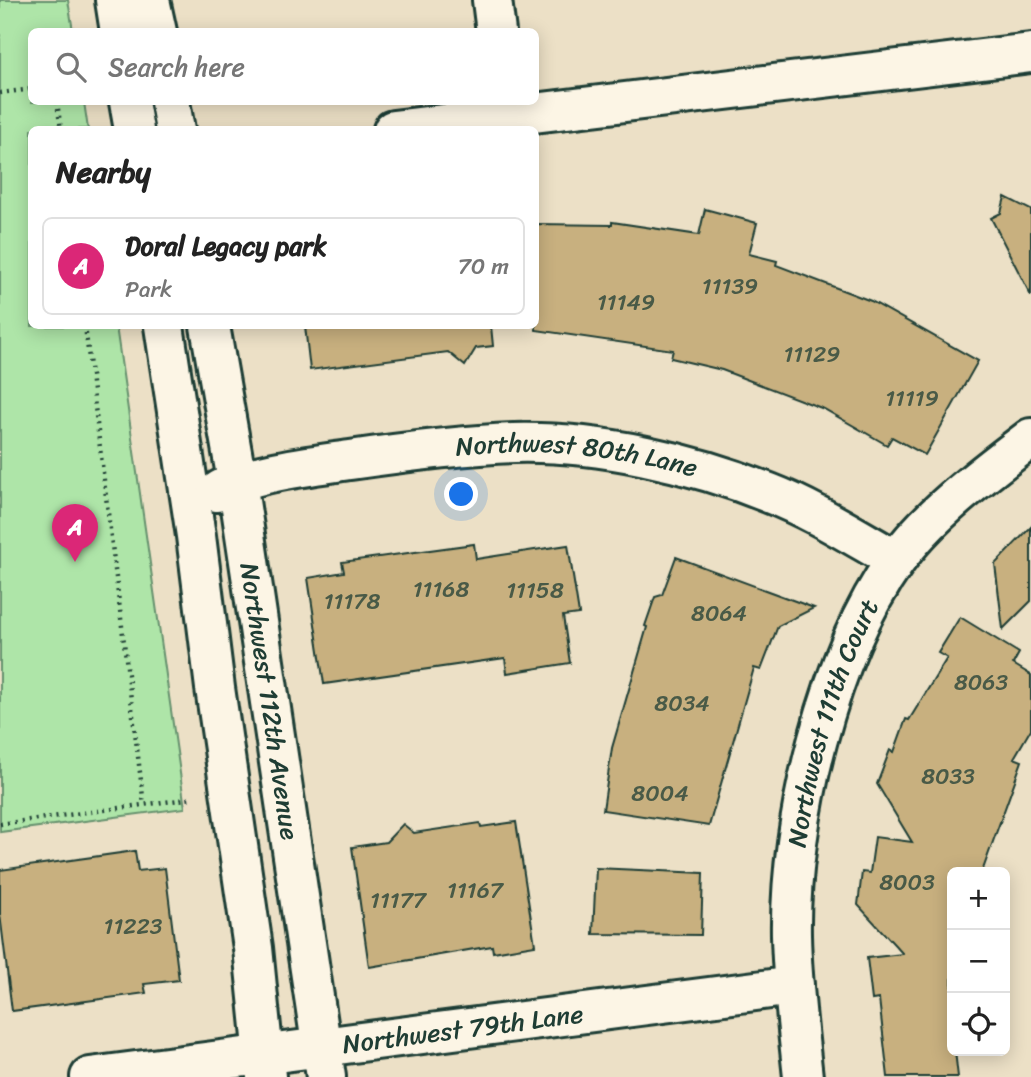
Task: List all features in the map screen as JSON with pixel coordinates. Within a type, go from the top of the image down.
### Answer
[{"type":"street","points":[[115,0],[119,28]]},
{"type":"street","points":[[150,0],[156,28]]},
{"type":"street","points":[[492,0],[496,28]]},
{"type":"street","points":[[415,126],[508,109],[1031,53]]},
{"type":"street","points":[[130,105],[133,126]]},
{"type":"street","points":[[171,105],[174,126]]},
{"type":"street","name":"Northwest 112th Avenue","points":[[164,329],[253,948],[265,1066]]},
{"type":"street","name":"Northwest 112th Avenue","points":[[211,329],[237,481],[324,1062]]},
{"type":"street","name":"Northwest 111th Court","points":[[803,1077],[791,932],[798,833],[817,743],[844,660],[870,601],[896,560],[939,514],[986,472],[1031,438]]},
{"type":"street","name":"Northwest 80th Lane","points":[[237,481],[298,468],[431,448],[517,443],[600,448],[681,464],[770,493],[896,560]]},
{"type":"street","points":[[196,536],[204,509],[213,495],[237,481]]},
{"type":"street","name":"Northwest 79th Lane","points":[[90,1077],[324,1062],[794,986]]},
{"type":"path","points":[[0,93],[28,90]]},
{"type":"path","points":[[57,105],[60,126]]},
{"type":"path","points":[[85,329],[144,805]]},
{"type":"path","points":[[0,824],[194,798]]},
{"type":"green space","points":[[0,0],[68,0],[73,28],[28,28],[28,105],[84,105],[88,126],[28,126],[28,329],[116,329],[185,808],[0,832]]},
{"type":"building","points":[[1005,197],[1031,210],[1031,296],[991,218],[1001,213]]},
{"type":"building","points":[[705,209],[757,223],[749,254],[777,261],[776,265],[871,301],[978,361],[925,455],[892,437],[887,445],[824,409],[722,370],[671,358],[673,350],[536,330],[539,329],[539,224],[612,225],[612,222],[699,235]]},
{"type":"building","points":[[305,329],[491,329],[493,346],[476,348],[465,366],[448,352],[310,370]]},
{"type":"building","points":[[1031,527],[1031,601],[1003,629],[995,564]]},
{"type":"building","points":[[474,544],[476,559],[568,545],[579,614],[563,616],[570,663],[507,673],[505,658],[324,684],[308,578],[344,572],[342,562]]},
{"type":"building","points":[[676,557],[814,608],[778,626],[761,670],[754,668],[709,826],[603,810],[612,748],[647,627],[645,626],[655,597],[662,595]]},
{"type":"building","points":[[960,617],[1019,653],[1013,664],[1031,675],[1031,729],[1014,758],[1022,761],[984,867],[947,867],[947,1056],[956,1056],[958,1077],[888,1077],[879,999],[872,1000],[867,958],[903,954],[858,905],[862,872],[870,873],[875,837],[912,842],[877,784],[890,750],[894,752],[906,719],[909,720],[947,658],[938,653]]},
{"type":"building","points":[[516,822],[535,945],[493,952],[492,946],[369,967],[352,847],[386,842],[403,824],[414,833],[480,823],[481,827]]},
{"type":"building","points":[[135,851],[138,871],[165,868],[179,980],[144,984],[146,993],[12,1011],[0,914],[0,870]]},
{"type":"building","points":[[596,868],[703,873],[701,935],[593,934]]},
{"type":"place","name":"Doral Legacy park","points":[[75,562]]}]
